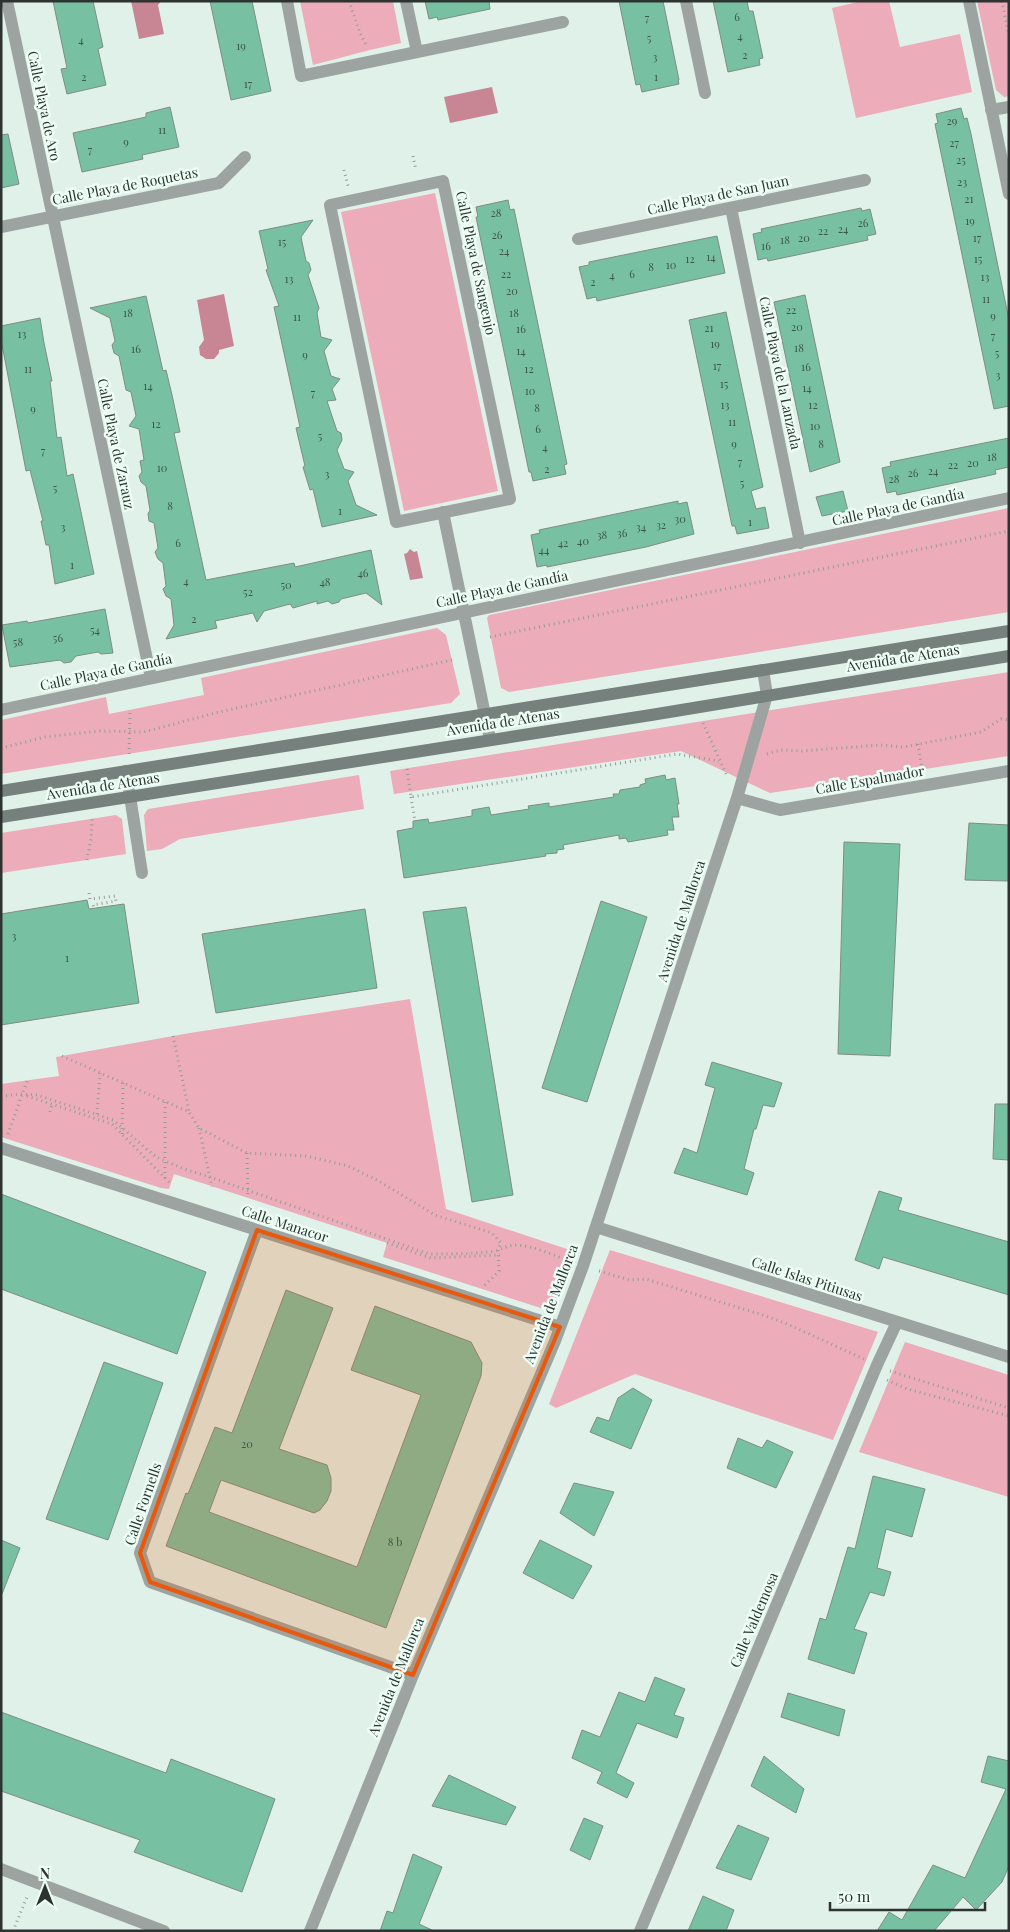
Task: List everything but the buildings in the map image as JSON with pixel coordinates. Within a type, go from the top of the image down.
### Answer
[{"type":"main road","name":"Avenida de Atenas","points":[[1,791],[1009,631]]},
{"type":"main road","name":"Avenida de Atenas","points":[[1,817],[1009,656]]},
{"type":"street","name":"Calle Playa de Aro","points":[[7,1],[52,216]]},
{"type":"street","points":[[287,1],[302,76],[563,22]]},
{"type":"street","points":[[406,1],[417,52]]},
{"type":"street","points":[[686,1],[705,93]]},
{"type":"street","points":[[969,1],[1009,194]]},
{"type":"street","points":[[991,110],[1009,107]]},
{"type":"street","name":"Calle Playa de Roquetas","points":[[1,227],[219,182],[245,157]]},
{"type":"street","name":"Calle Playa de San Juan","points":[[578,239],[865,180]]},
{"type":"street","name":"Calle Playa de Sangenjo","points":[[443,182],[510,499],[443,512],[396,522],[330,205],[443,182]]},
{"type":"street","name":"Calle Playa de la Lanzada","points":[[731,208],[800,543]]},
{"type":"street","name":"Calle Playa de Zarauz","points":[[52,216],[151,678]]},
{"type":"street","name":"Calle Playa de Gandía","points":[[1,710],[1009,498]]},
{"type":"street","points":[[443,512],[490,739]]},
{"type":"street","name":"Avenida de Mallorca","points":[[310,1931],[413,1675],[560,1327],[583,1266],[736,798],[767,695],[763,670]]},
{"type":"street","points":[[126,771],[142,873]]},
{"type":"street","name":"Calle Espalmador","points":[[736,798],[780,810],[1009,771]]},
{"type":"street","name":"Calle Manacor","points":[[4,1144],[257,1230],[560,1327]]},
{"type":"street","name":"Calle Islas Pitiusas","points":[[596,1227],[1009,1357]]},
{"type":"street","name":"Calle Fornells","points":[[257,1230],[140,1553],[150,1582],[413,1675]]},
{"type":"street","name":"Calle Valdemosa","points":[[640,1931],[897,1322]]},
{"type":"street","points":[[1,1869],[164,1931]]},
{"type":"path","points":[[350,1],[360,33],[370,52]]},
{"type":"path","points":[[1002,1],[1009,36]]},
{"type":"path","points":[[413,156],[417,176]]},
{"type":"path","points":[[344,170],[349,191]]},
{"type":"path","points":[[490,637],[1009,531]]},
{"type":"path","points":[[1,748],[45,737],[99,731],[144,732],[219,712],[452,660]]},
{"type":"path","points":[[129,754],[130,710]]},
{"type":"path","points":[[761,756],[781,750],[802,751],[880,745],[904,747],[981,732],[1001,719],[1009,720]]},
{"type":"path","points":[[702,720],[726,775]]},
{"type":"path","points":[[918,744],[922,772]]},
{"type":"path","points":[[411,798],[677,754],[719,761]]},
{"type":"path","points":[[407,768],[415,821]]},
{"type":"path","points":[[86,860],[91,839],[92,818]]},
{"type":"path","points":[[89,893],[90,900],[115,896],[116,901],[93,905],[94,908]]},
{"type":"path","points":[[172,1036],[189,1112],[199,1128],[212,1187]]},
{"type":"path","points":[[62,1056],[189,1112]]},
{"type":"path","points":[[97,1119],[100,1073]]},
{"type":"path","points":[[4,1144],[27,1080]]},
{"type":"path","points":[[122,1134],[123,1083]]},
{"type":"path","points":[[22,1094],[112,1124],[171,1184]]},
{"type":"path","points":[[1,1096],[22,1094],[43,1096],[97,1114],[113,1120],[122,1126],[156,1158],[429,1254],[467,1254],[518,1245],[536,1249],[630,1280],[646,1279],[766,1316],[876,1370],[907,1389],[1009,1416]]},
{"type":"path","points":[[165,1101],[165,1178]]},
{"type":"path","points":[[50,1112],[52,1104]]},
{"type":"path","points":[[199,1128],[247,1153],[306,1156],[348,1166],[377,1180],[435,1214],[492,1233],[501,1243],[498,1250],[500,1255],[499,1271],[481,1289]]},
{"type":"path","points":[[247,1153],[248,1198]]},
{"type":"path","points":[[387,1243],[432,1258],[500,1255]]},
{"type":"path","points":[[876,1370],[892,1372],[1009,1408]]},
{"type":"path","points":[[13,1931],[33,1882]]},
{"type":"highlighted area","points":[[257,1230],[560,1327],[413,1675],[150,1582],[140,1553]]},
{"type":"shaded area","points":[[131,1],[161,1],[158,5],[164,34],[139,39]]},
{"type":"shaded area","points":[[300,1],[393,1],[401,43],[313,65]]},
{"type":"shaded area","points":[[862,1],[889,1],[900,47],[960,34],[972,92],[856,118],[832,8]]},
{"type":"shaded area","points":[[977,1],[1009,1],[1009,96],[1004,97],[996,90]]},
{"type":"shaded area","points":[[492,87],[498,113],[450,123],[444,97]]},
{"type":"shaded area","points":[[435,193],[498,491],[404,511],[341,212]]},
{"type":"shaded area","points":[[224,294],[234,346],[219,350],[214,359],[206,359],[200,355],[199,347],[204,340],[197,300]]},
{"type":"shaded area","points":[[1009,508],[1009,612],[509,692],[501,688],[487,618],[489,615]]},
{"type":"shaded area","points":[[410,549],[414,552],[417,551],[423,578],[410,580],[404,554]]},
{"type":"shaded area","points":[[437,628],[446,635],[460,694],[451,703],[1,774],[1,720],[106,697],[109,714],[204,695],[201,678]]},
{"type":"shaded area","points":[[1009,672],[1009,756],[770,793],[681,751],[394,794],[390,771]]},
{"type":"shaded area","points":[[359,775],[364,809],[180,839],[162,849],[147,851],[144,815],[148,809]]},
{"type":"shaded area","points":[[116,815],[122,819],[126,854],[1,873],[1,833]]},
{"type":"shaded area","points":[[410,999],[446,1209],[576,1252],[554,1310],[550,1311],[383,1257],[387,1243],[174,1174],[169,1189],[161,1188],[1,1137],[1,1084],[59,1076],[56,1057],[190,1033]]},
{"type":"shaded area","points":[[610,1250],[878,1332],[833,1440],[635,1374],[556,1408],[549,1404]]},
{"type":"shaded area","points":[[905,1342],[1009,1375],[1009,1497],[859,1452]]}]
